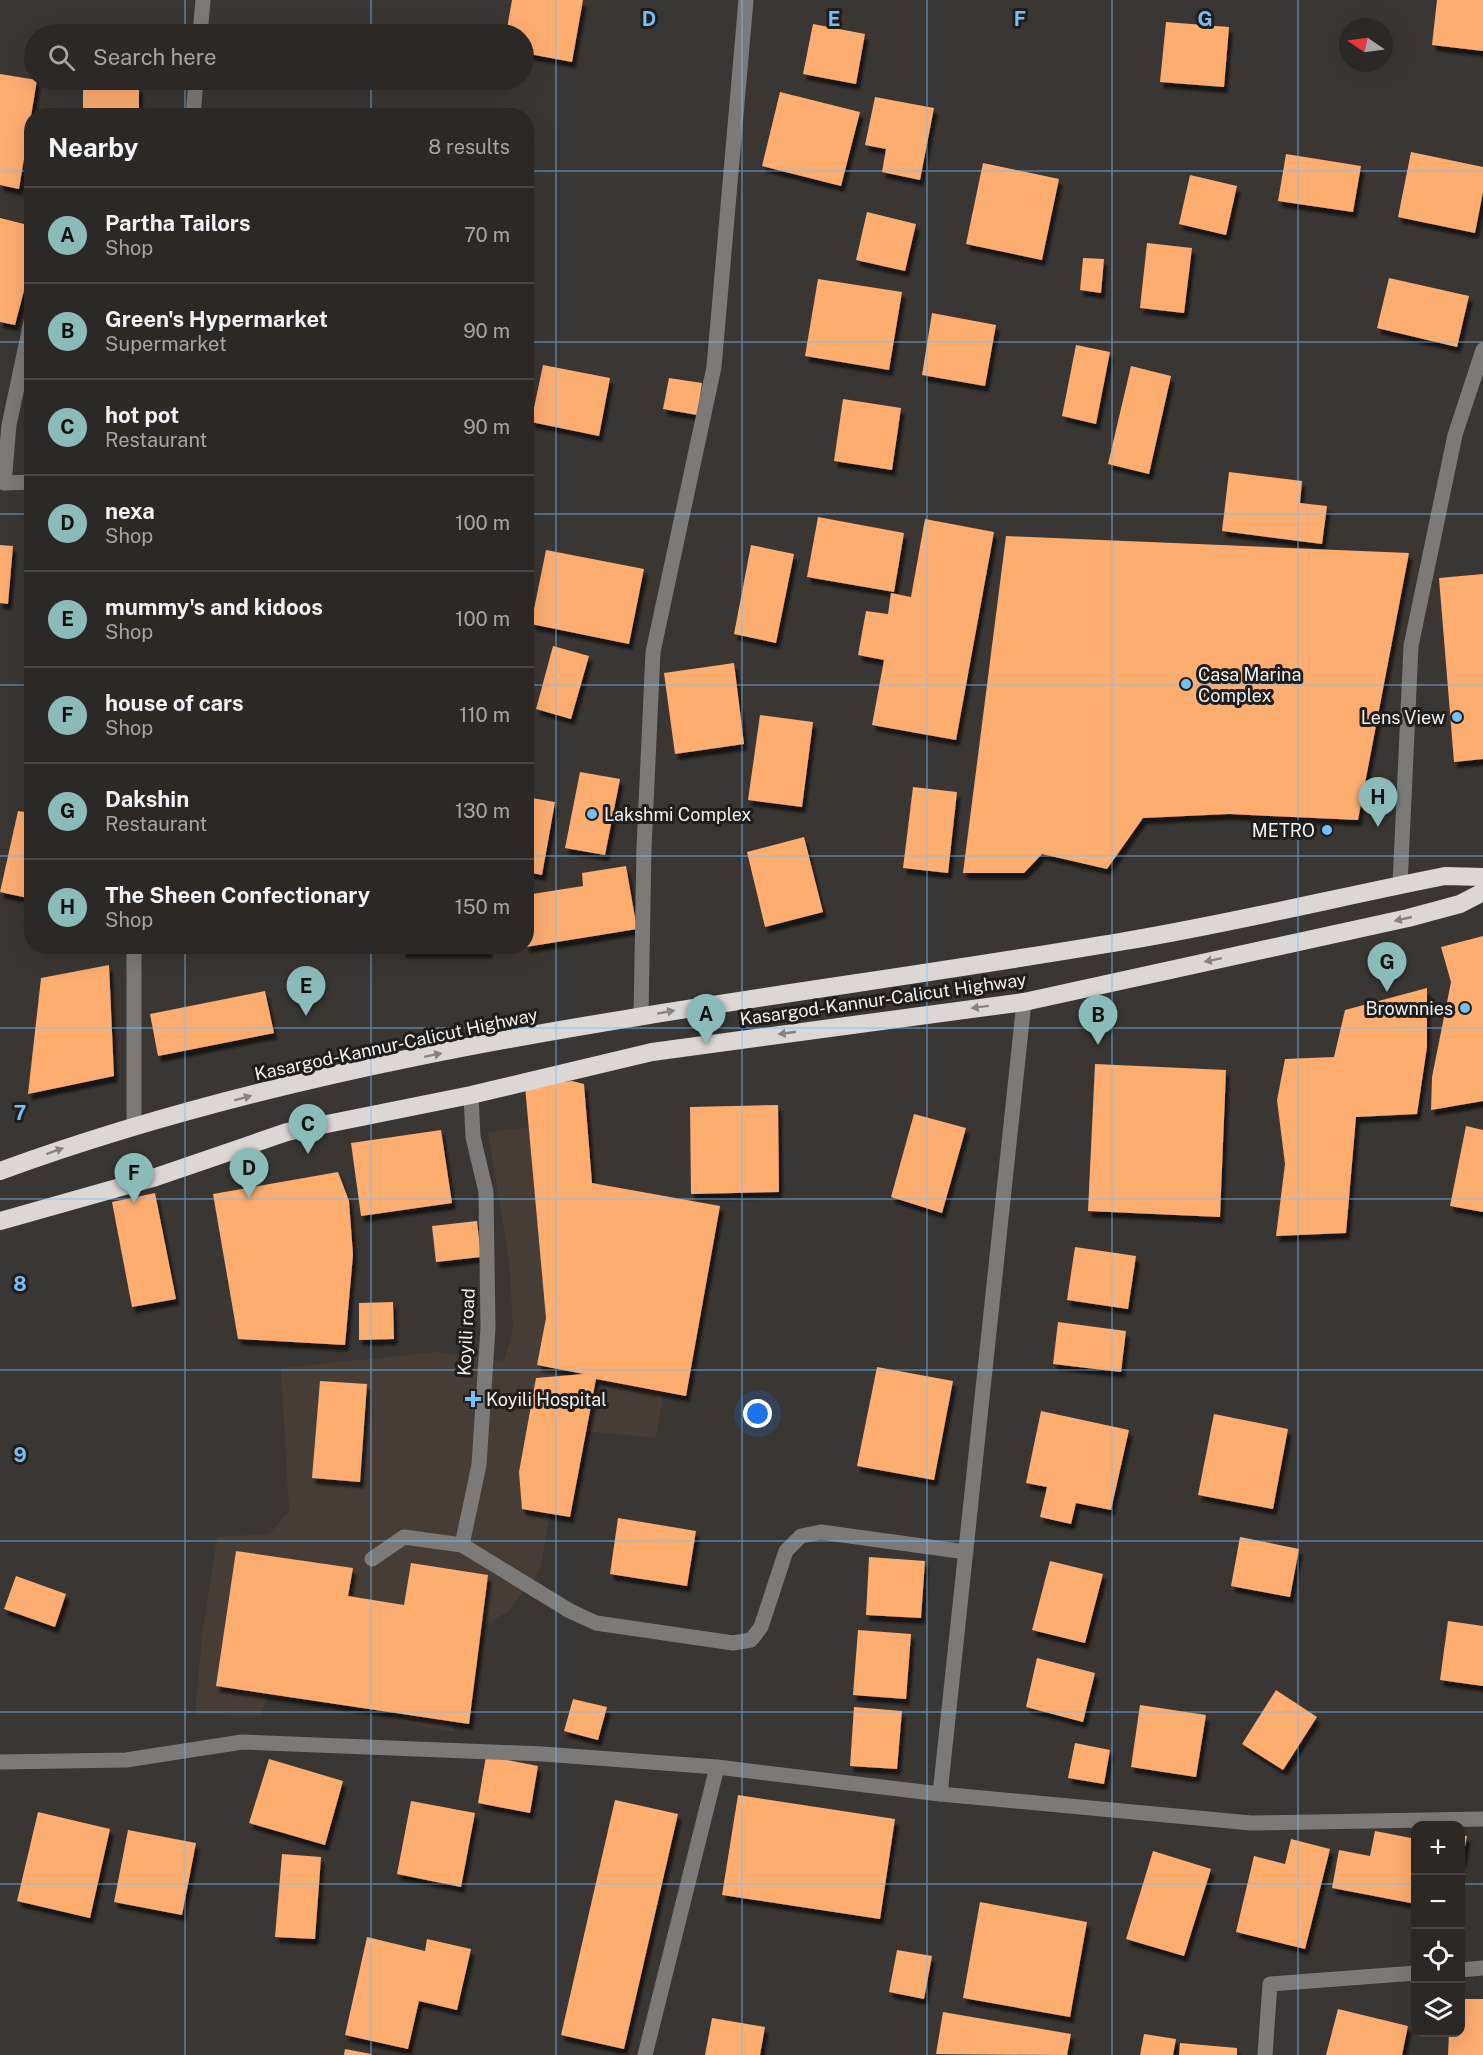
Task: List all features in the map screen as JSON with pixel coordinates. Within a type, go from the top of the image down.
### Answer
[{"type":"highway","name":"Kasargod-Kannur-Calicut Highway","points":[[0,1171],[79,1143],[299,1083],[501,1041],[640,1016],[1127,941],[1446,876],[1483,877]]},
{"type":"highway","name":"Kasargod-Kannur-Calicut Highway","points":[[0,1221],[156,1177],[287,1132],[471,1095],[652,1052],[1024,1002],[1408,918],[1460,904],[1483,892]]},
{"type":"street","points":[[201,24],[203,0]]},
{"type":"street","points":[[640,1016],[644,848],[653,652],[714,367],[746,0]]},
{"type":"street","points":[[194,108],[195,90]]},
{"type":"street","points":[[1400,885],[1410,646],[1455,435],[1483,350]]},
{"type":"street","points":[[24,355],[9,425],[2,483],[24,482]]},
{"type":"street","points":[[134,954],[134,1128]]},
{"type":"street","points":[[940,1794],[1024,1002]]},
{"type":"street","name":"Koyili road","points":[[462,1545],[479,1465],[488,1328],[486,1192],[473,1137],[471,1095]]},
{"type":"street","points":[[372,1559],[404,1537],[462,1545],[570,1611],[596,1623],[734,1644],[751,1641],[761,1627],[786,1551],[801,1536],[821,1532],[966,1552]]},
{"type":"street","points":[[0,1762],[126,1761],[242,1742],[543,1754],[717,1767],[940,1794],[1251,1823],[1483,1819]]},
{"type":"street","points":[[645,2055],[717,1767]]},
{"type":"street","points":[[1465,1970],[1483,1968]]},
{"type":"street","points":[[1265,2055],[1270,1984],[1411,1973]]},
{"type":"shaded area","name":"Koyili Hospital","points":[[566,1121],[577,1234],[674,1333],[656,1438],[561,1429],[554,1491],[540,1570],[509,1611],[469,1634],[454,1732],[393,1720],[391,1711],[267,1697],[261,1716],[195,1714],[202,1636],[217,1537],[269,1534],[289,1511],[281,1368],[437,1352],[504,1361],[513,1328],[509,1261],[488,1133]]},
{"type":"building","points":[[512,0],[583,0],[572,62],[534,55],[534,24],[508,24]]},
{"type":"building","points":[[1437,0],[1483,0],[1483,51],[1432,45]]},
{"type":"building","points":[[1166,22],[1229,27],[1224,87],[1160,82]]},
{"type":"building","points":[[813,24],[865,34],[856,84],[803,74]]},
{"type":"building","points":[[0,74],[24,78],[24,90],[35,90],[32,108],[24,108],[24,159],[19,189],[0,185]]},
{"type":"building","points":[[83,90],[139,90],[139,108],[83,108]]},
{"type":"building","points":[[780,92],[860,112],[841,186],[762,166]]},
{"type":"building","points":[[875,97],[934,108],[920,180],[882,172],[886,149],[865,145]]},
{"type":"building","points":[[1411,152],[1483,167],[1483,192],[1475,233],[1398,217]]},
{"type":"building","points":[[1286,154],[1361,166],[1353,212],[1278,201]]},
{"type":"building","points":[[983,163],[1059,179],[1042,260],[966,244]]},
{"type":"building","points":[[1190,175],[1237,186],[1226,235],[1179,224]]},
{"type":"building","points":[[867,212],[916,224],[905,271],[856,260]]},
{"type":"building","points":[[0,218],[24,224],[24,291],[15,325],[0,322]]},
{"type":"building","points":[[1147,243],[1192,248],[1184,313],[1140,308]]},
{"type":"building","points":[[1083,258],[1104,259],[1101,293],[1080,290]]},
{"type":"building","points":[[1389,278],[1469,296],[1457,347],[1377,328]]},
{"type":"building","points":[[818,279],[902,292],[889,370],[805,356]]},
{"type":"building","points":[[932,313],[996,325],[985,386],[922,375]]},
{"type":"building","points":[[1076,345],[1110,352],[1096,424],[1062,416]]},
{"type":"building","points":[[543,365],[610,378],[599,436],[534,423],[534,408]]},
{"type":"building","points":[[1131,366],[1171,376],[1149,474],[1108,464]]},
{"type":"building","points":[[669,378],[702,383],[697,415],[663,409]]},
{"type":"building","points":[[843,399],[901,408],[892,470],[834,461]]},
{"type":"building","points":[[1229,472],[1302,481],[1300,503],[1327,506],[1322,544],[1222,531]]},
{"type":"building","points":[[818,517],[904,533],[894,592],[807,577]]},
{"type":"building","points":[[925,519],[994,532],[956,740],[872,725],[884,660],[858,655],[866,611],[888,614],[891,593],[911,597]]},
{"type":"building","name":"Casa Marina Complex","points":[[1006,536],[1409,553],[1358,820],[1229,814],[1143,818],[1107,869],[1042,854],[1024,873],[963,873]]},
{"type":"building","points":[[0,545],[13,546],[8,604],[0,603]]},
{"type":"building","points":[[751,545],[794,554],[776,643],[734,634]]},
{"type":"building","points":[[546,550],[644,569],[629,644],[534,625],[534,609]]},
{"type":"building","points":[[1483,574],[1483,759],[1454,762],[1439,578]]},
{"type":"building","points":[[553,646],[589,656],[571,719],[536,709]]},
{"type":"building","points":[[734,663],[744,744],[675,754],[664,673]]},
{"type":"building","points":[[760,715],[813,722],[802,807],[748,800]]},
{"type":"building","name":"Lakshmi Complex","points":[[580,772],[620,779],[605,855],[565,848]]},
{"type":"building","points":[[913,787],[957,792],[948,873],[903,868]]},
{"type":"building","points":[[534,798],[555,802],[542,875],[534,874]]},
{"type":"building","points":[[18,811],[24,812],[24,897],[0,892]]},
{"type":"building","points":[[804,837],[823,912],[765,927],[747,852]]},
{"type":"building","points":[[626,866],[637,929],[534,946],[534,894],[583,886],[582,873]]},
{"type":"building","name":"Brownnies","points":[[1483,936],[1483,1101],[1431,1110],[1432,1077],[1451,982],[1441,947]]},
{"type":"building","points":[[109,965],[114,1076],[28,1094],[41,978]]},
{"type":"building","points":[[1427,988],[1427,1047],[1417,1114],[1356,1117],[1346,1233],[1276,1236],[1285,1164],[1277,1100],[1285,1059],[1334,1057],[1345,1010]]},
{"type":"building","points":[[265,991],[274,1033],[158,1056],[150,1014]]},
{"type":"building","points":[[1095,1064],[1226,1070],[1220,1217],[1088,1211]]},
{"type":"building","points":[[572,1081],[584,1084],[592,1183],[720,1206],[686,1396],[596,1379],[570,1517],[522,1509],[519,1472],[536,1378],[584,1374],[537,1365],[546,1318],[525,1086]]},
{"type":"building","points":[[778,1105],[779,1192],[691,1194],[690,1107]]},
{"type":"building","points":[[914,1114],[966,1128],[942,1213],[891,1197]]},
{"type":"building","points":[[1466,1126],[1483,1130],[1483,1212],[1450,1206]]},
{"type":"building","points":[[441,1130],[452,1203],[361,1216],[351,1143]]},
{"type":"building","points":[[338,1172],[349,1201],[353,1255],[345,1345],[238,1339],[213,1194]]},
{"type":"building","points":[[155,1193],[176,1299],[132,1307],[112,1202]]},
{"type":"building","points":[[477,1221],[481,1257],[436,1262],[432,1226]]},
{"type":"building","points":[[1075,1247],[1136,1256],[1128,1309],[1067,1300]]},
{"type":"building","points":[[393,1302],[394,1339],[359,1340],[359,1303]]},
{"type":"building","points":[[1058,1322],[1126,1331],[1121,1372],[1053,1364]]},
{"type":"building","points":[[877,1367],[953,1381],[934,1480],[857,1466]]},
{"type":"building","points":[[320,1381],[367,1384],[360,1482],[312,1478]]},
{"type":"building","points":[[1041,1411],[1129,1430],[1111,1510],[1076,1503],[1071,1524],[1040,1517],[1047,1487],[1026,1483]]},
{"type":"building","points":[[1214,1414],[1288,1429],[1273,1509],[1198,1495]]},
{"type":"building","points":[[618,1518],[696,1531],[687,1586],[610,1574]]},
{"type":"building","points":[[1240,1537],[1299,1549],[1290,1597],[1231,1586]]},
{"type":"building","points":[[236,1551],[353,1568],[348,1596],[404,1605],[411,1563],[488,1575],[469,1724],[216,1686]]},
{"type":"building","points":[[869,1557],[925,1561],[921,1618],[866,1615]]},
{"type":"building","points":[[1050,1561],[1103,1574],[1085,1643],[1032,1630]]},
{"type":"building","points":[[16,1576],[66,1594],[55,1627],[4,1609]]},
{"type":"building","points":[[1448,1621],[1483,1626],[1483,1686],[1440,1680]]},
{"type":"building","points":[[858,1630],[911,1634],[906,1699],[853,1695]]},
{"type":"building","points":[[1037,1658],[1095,1673],[1083,1722],[1026,1707]]},
{"type":"building","points":[[1276,1690],[1317,1717],[1283,1770],[1242,1744]]},
{"type":"building","points":[[573,1699],[607,1707],[598,1740],[564,1731]]},
{"type":"building","points":[[1140,1705],[1206,1715],[1196,1777],[1131,1767]]},
{"type":"building","points":[[854,1707],[902,1711],[897,1769],[850,1766]]},
{"type":"building","points":[[1075,1743],[1110,1750],[1104,1784],[1068,1778]]},
{"type":"building","points":[[486,1756],[538,1766],[530,1813],[478,1803]]},
{"type":"building","points":[[269,1759],[343,1781],[325,1845],[249,1823]]},
{"type":"building","points":[[738,1795],[895,1819],[880,1919],[722,1895]]},
{"type":"building","points":[[615,1800],[678,1814],[624,2049],[561,2035]]},
{"type":"building","points":[[411,1801],[475,1813],[461,1887],[397,1874]]},
{"type":"building","points":[[38,1812],[110,1829],[90,1918],[17,1901]]},
{"type":"building","points":[[128,1830],[196,1843],[182,1915],[114,1902]]},
{"type":"building","points":[[1375,1831],[1411,1838],[1411,1903],[1332,1888],[1339,1850],[1370,1856]]},
{"type":"building","points":[[1291,1839],[1330,1849],[1305,1949],[1236,1932],[1254,1856],[1285,1864]]},
{"type":"building","points":[[1153,1851],[1211,1869],[1184,1956],[1126,1939]]},
{"type":"building","points":[[282,1854],[321,1857],[315,1939],[275,1937]]},
{"type":"building","points":[[980,1902],[1087,1922],[1070,2017],[963,1998]]},
{"type":"building","points":[[367,1937],[425,1951],[427,1939],[471,1949],[457,2010],[419,2001],[408,2049],[345,2035]]},
{"type":"building","points":[[897,1950],[932,1956],[924,1999],[889,1992]]},
{"type":"building","points":[[1465,1999],[1483,1999],[1483,2055],[1448,2055],[1449,2037],[1465,2037]]},
{"type":"building","points":[[1338,2009],[1408,2026],[1402,2055],[1326,2055]]},
{"type":"building","points":[[943,2012],[1071,2034],[1067,2055],[936,2054]]},
{"type":"building","points":[[712,2018],[765,2027],[760,2055],[705,2055]]},
{"type":"building","points":[[1144,2034],[1176,2039],[1173,2055],[1140,2055]]},
{"type":"building","points":[[1180,2043],[1237,2048],[1237,2055],[1179,2055]]},
{"type":"building","points":[[345,2049],[371,2054],[371,2055],[344,2055]]},
{"type":"place","name":"Casa Marina Complex","points":[[1186,684]]},
{"type":"place","name":"Lens View","points":[[1457,717]]},
{"type":"place","name":"Lakshmi Complex","points":[[592,814]]},
{"type":"place","name":"The Sheen Confectionary","points":[[1378,827]]},
{"type":"place","name":"METRO","points":[[1327,830]]},
{"type":"place","name":"Dakshin","points":[[1387,992]]},
{"type":"place","name":"Brownnies","points":[[1465,1008]]},
{"type":"place","name":"mummy's and kidoos","points":[[306,1016]]},
{"type":"place","name":"Partha Tailors","points":[[706,1044]]},
{"type":"place","name":"Green's Hypermarket","points":[[1098,1045]]},
{"type":"place","name":"hot pot","points":[[308,1154]]},
{"type":"place","name":"nexa","points":[[249,1198]]},
{"type":"place","name":"house of cars","points":[[134,1203]]},
{"type":"place","name":"Koyili Hospital","points":[[473,1399]]}]
